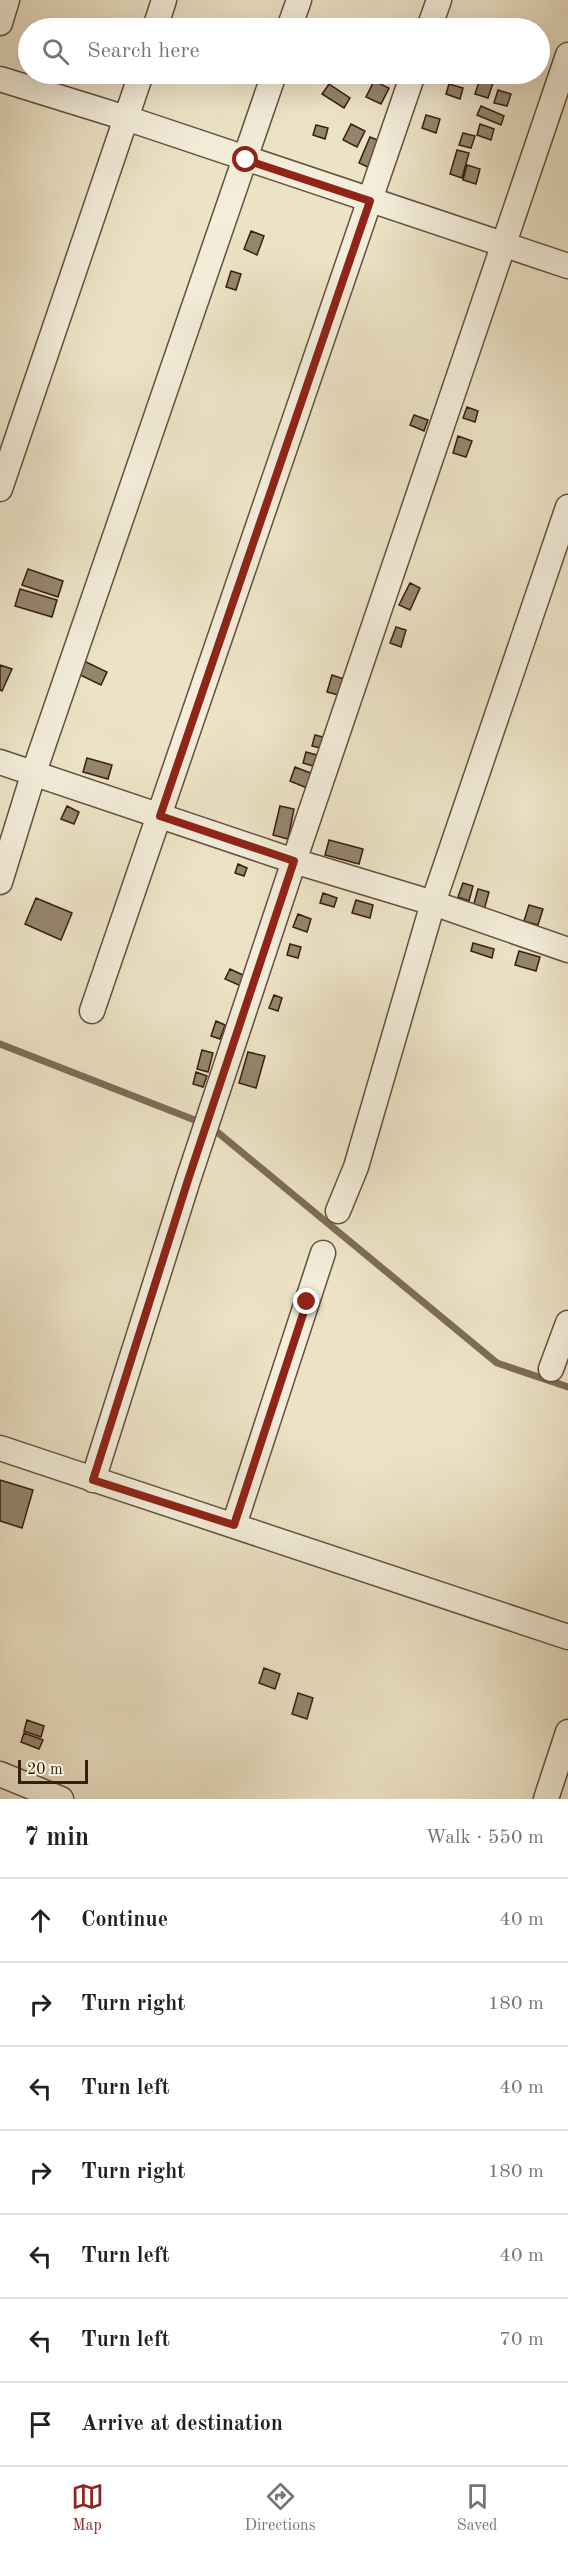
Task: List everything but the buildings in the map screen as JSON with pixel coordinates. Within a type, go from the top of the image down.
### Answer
[{"type":"street","points":[[0,23],[7,0]]},
{"type":"street","points":[[158,18],[164,0]]},
{"type":"street","points":[[292,18],[298,0]]},
{"type":"street","points":[[433,18],[439,0]]},
{"type":"street","points":[[93,1480],[188,1180],[294,861],[568,56]]},
{"type":"street","points":[[0,79],[126,118],[568,266]]},
{"type":"street","points":[[0,489],[138,84]]},
{"type":"street","points":[[0,882],[34,772],[271,84]]},
{"type":"street","points":[[92,1011],[410,84]]},
{"type":"street","points":[[338,1211],[356,1167],[433,903],[568,507]]},
{"type":"street","points":[[0,762],[294,861],[433,903],[568,950]]},
{"type":"street","points":[[234,1525],[323,1253]]},
{"type":"street","points":[[550,1369],[568,1323]]},
{"type":"street","points":[[0,1448],[568,1636]]},
{"type":"street","points":[[546,1799],[568,1732]]},
{"type":"street","points":[[0,1774],[61,1799]]},
{"type":"waterway","points":[[0,1044],[210,1126],[497,1363],[568,1387]]},
{"type":"route","points":[[246,160],[370,201],[160,816],[294,861],[188,1180],[93,1480],[234,1525],[307,1302]]}]
